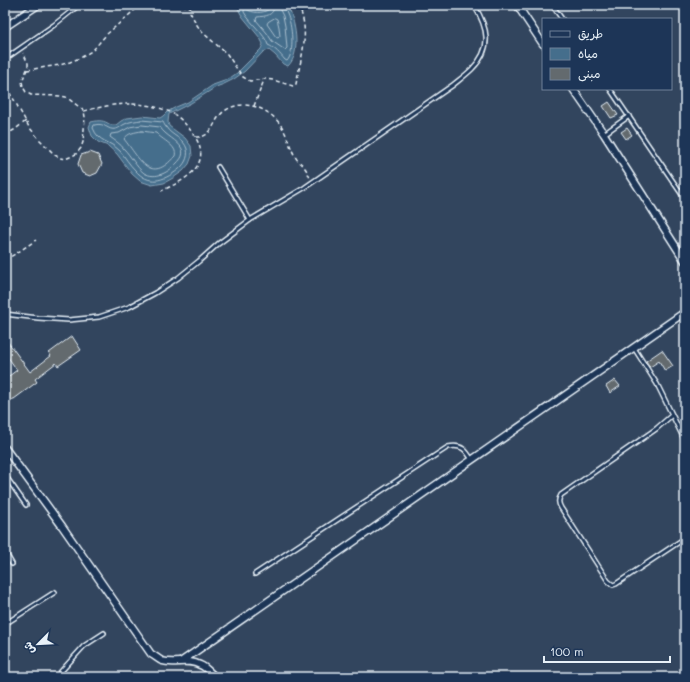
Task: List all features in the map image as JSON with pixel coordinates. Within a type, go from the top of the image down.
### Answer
[{"type":"street","points":[[5,27],[38,5]]},
{"type":"street","points":[[517,5],[542,42]]},
{"type":"street","points":[[574,90],[661,222],[685,262]]},
{"type":"street","points":[[182,661],[685,312]]},
{"type":"street","points":[[5,448],[62,526],[151,654],[161,660],[191,662],[200,665],[215,677]]},
{"type":"lane","points":[[5,59],[54,25],[79,5]]},
{"type":"lane","points":[[5,314],[69,320],[99,317],[128,307],[155,293],[178,278],[218,244],[250,220],[311,183],[453,85],[472,70],[481,58],[486,44],[486,29],[474,5]]},
{"type":"lane","points":[[552,5],[561,18]]},
{"type":"lane","points":[[611,90],[685,199]]},
{"type":"lane","points":[[604,134],[629,116]]},
{"type":"lane","points":[[218,167],[250,220]]},
{"type":"lane","points":[[634,348],[657,384],[685,441]]},
{"type":"lane","points":[[672,415],[656,429],[561,495],[558,501],[608,581],[613,585],[685,538]]},
{"type":"lane","points":[[255,574],[448,447],[459,446],[464,449],[472,460]]},
{"type":"lane","points":[[6,477],[26,505]]},
{"type":"lane","points":[[5,552],[12,564]]},
{"type":"lane","points":[[5,624],[55,592]]},
{"type":"lane","points":[[56,677],[84,646],[104,633]]},
{"type":"path","points":[[27,70],[60,65],[82,57],[93,50],[107,34],[137,8],[146,5]]},
{"type":"path","points":[[182,5],[190,6],[190,12],[202,32],[227,54],[244,77],[250,81],[265,79],[292,86],[296,84],[302,62],[305,32],[302,15],[298,5]]},
{"type":"path","points":[[5,87],[39,139],[55,155],[60,158],[65,158],[76,154],[81,148],[83,142],[84,112],[66,98],[60,96],[31,95],[26,92],[22,81],[28,67],[28,63],[20,48]]},
{"type":"path","points":[[254,106],[265,79]]},
{"type":"path","points":[[84,112],[99,107],[116,104],[132,104],[164,110],[175,114],[183,120],[196,137],[201,150],[201,157],[198,165],[190,175],[181,182],[161,192]]},
{"type":"path","points":[[196,137],[200,138],[207,135],[218,117],[226,110],[236,106],[254,106],[265,111],[278,121],[296,158],[307,170],[311,183]]},
{"type":"path","points":[[5,135],[26,121]]},
{"type":"path","points":[[5,260],[36,240]]},
{"type":"water","points":[[236,5],[247,5],[250,8],[258,8],[268,5],[287,5],[295,27],[296,36],[295,53],[292,60],[288,66],[283,64],[269,50],[263,52],[245,71],[234,79],[216,87],[191,103],[169,114],[169,126],[185,138],[191,146],[192,156],[189,164],[183,171],[164,183],[152,185],[140,181],[132,174],[117,154],[108,146],[98,142],[92,136],[89,127],[91,122],[101,121],[111,125],[116,125],[127,118],[142,116],[160,118],[167,112],[188,102],[213,85],[227,80],[237,73],[261,49],[263,44],[242,16]]},
{"type":"building","points":[[609,102],[618,115],[611,118],[603,106]]},
{"type":"building","points":[[627,128],[632,135],[626,139],[621,132]]},
{"type":"building","points":[[90,152],[98,155],[102,164],[97,173],[90,176],[82,173],[78,164],[81,155]]},
{"type":"building","points":[[72,336],[81,350],[58,366],[56,363],[35,379],[37,382],[5,404],[5,379],[17,370],[5,353],[5,338],[30,372],[51,356],[49,353]]},
{"type":"building","points":[[662,350],[673,366],[665,371],[659,361],[650,367],[646,361]]},
{"type":"building","points":[[615,380],[620,386],[610,393],[606,386]]}]
